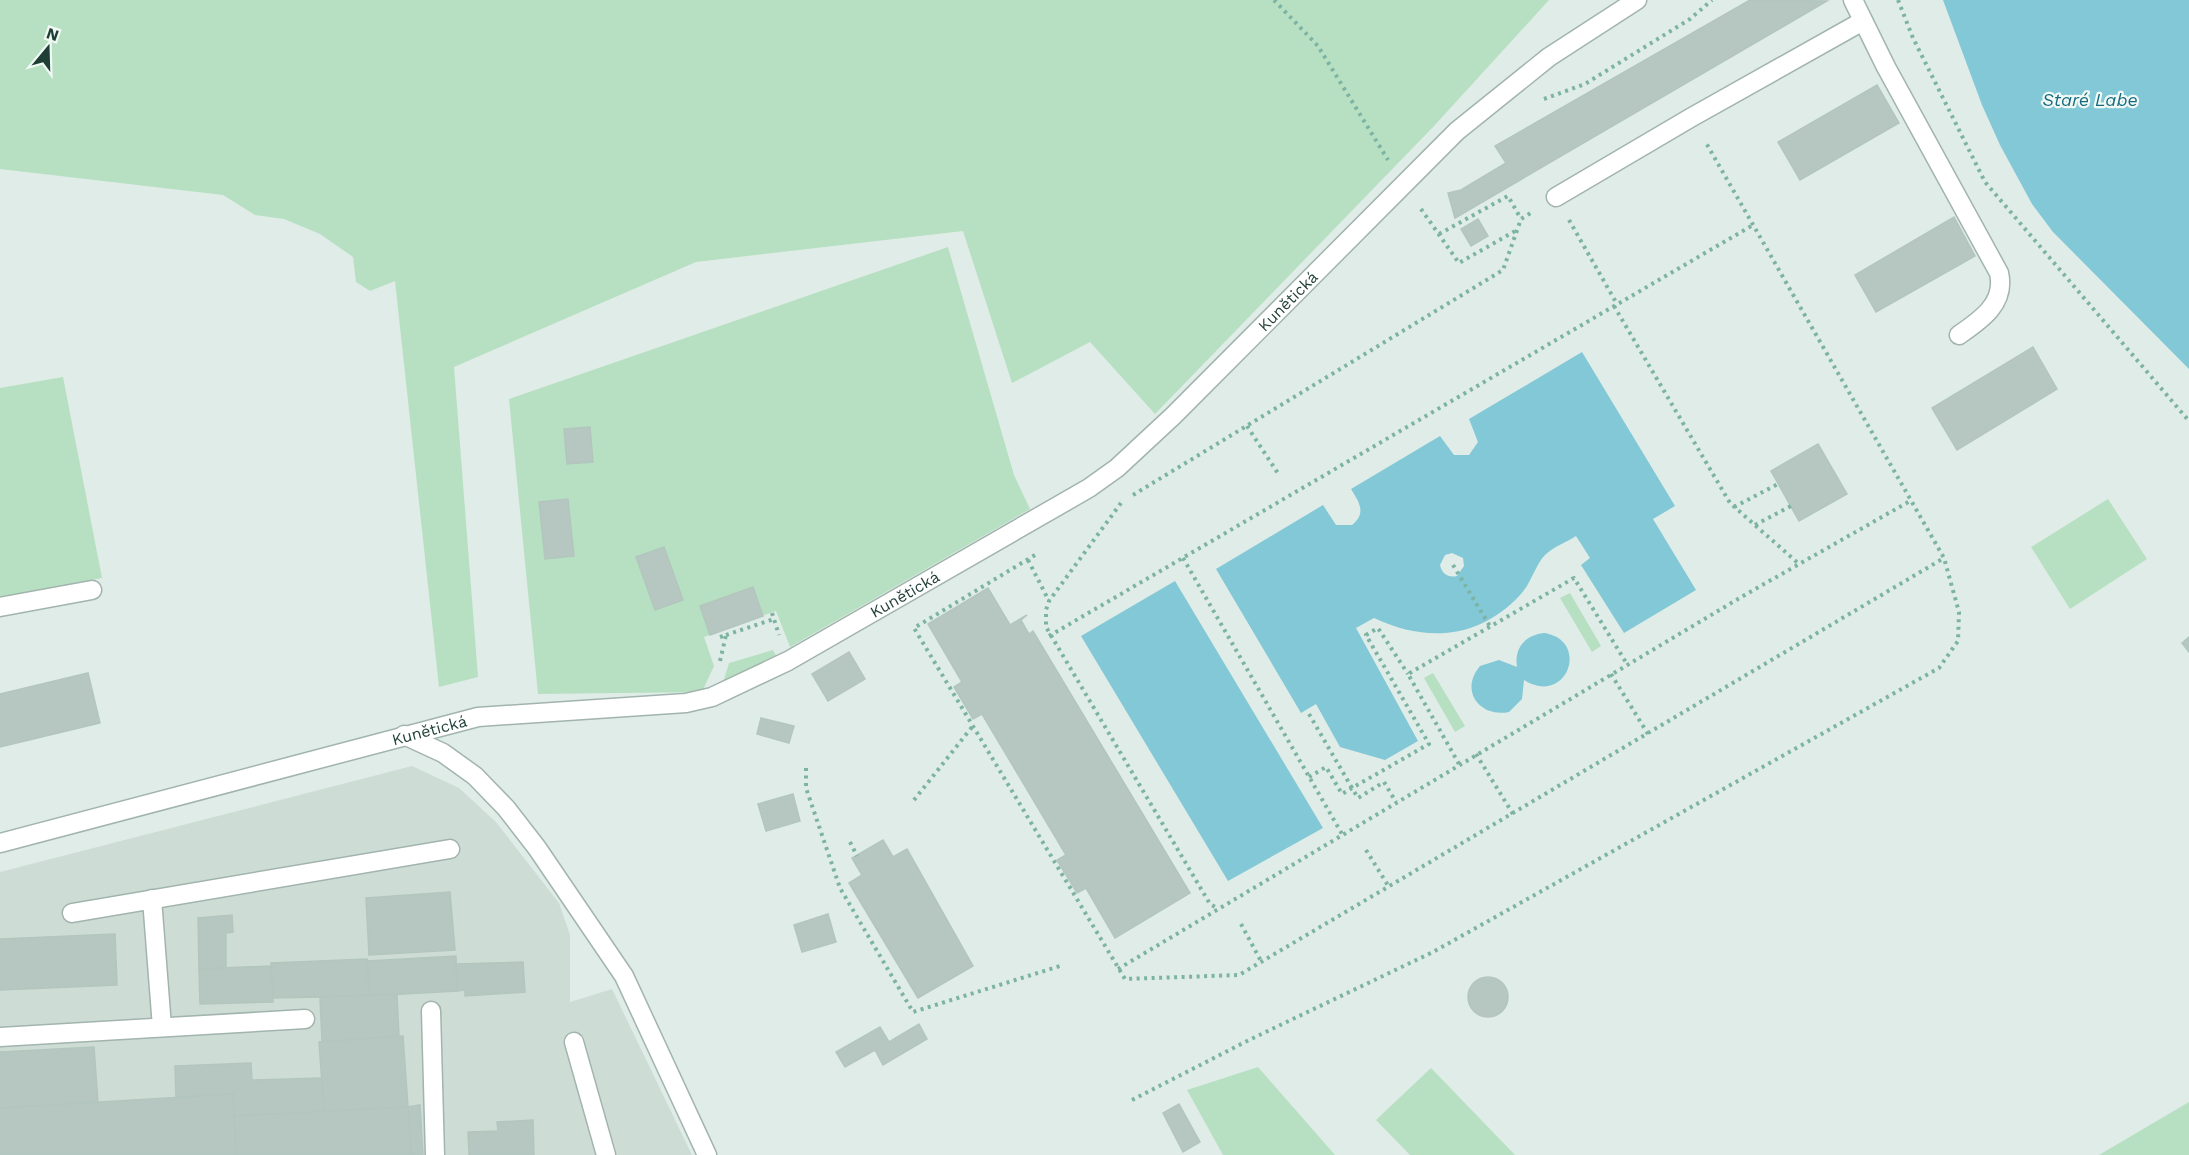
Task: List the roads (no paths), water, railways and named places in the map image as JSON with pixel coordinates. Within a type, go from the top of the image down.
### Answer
[{"type":"street","name":"Kunětická","points":[[0,843],[478,717],[686,703],[712,696],[788,661],[1089,488],[1117,468],[1173,416],[1457,131],[1549,57],[1637,0]]},
{"type":"street","points":[[1853,0],[1999,273],[2002,284],[1995,303],[1980,320],[1959,335]]},
{"type":"street","points":[[1556,197],[1863,21]]},
{"type":"street","points":[[0,607],[92,590]]},
{"type":"street","points":[[404,735],[443,753],[475,776],[506,808],[537,848],[624,976],[707,1155]]},
{"type":"street","points":[[72,913],[450,849]]},
{"type":"street","points":[[152,899],[162,1027]]},
{"type":"street","points":[[431,1011],[435,1155]]},
{"type":"street","points":[[0,1037],[305,1019]]},
{"type":"street","points":[[574,1042],[606,1155]]},
{"type":"water","name":"Staré Labe","points":[[1943,0],[2189,0],[2189,369],[2053,232],[2032,204],[2000,145],[1982,105]]},
{"type":"water","points":[[1582,352],[1675,506],[1653,519],[1696,590],[1624,633],[1581,565],[1590,558],[1576,536],[1545,555],[1525,590],[1505,609],[1470,628],[1433,633],[1394,626],[1374,618],[1356,628],[1418,741],[1385,760],[1340,747],[1316,704],[1301,713],[1216,569],[1323,505],[1336,525],[1352,525],[1357,521],[1360,507],[1351,489],[1440,436],[1454,455],[1469,455],[1478,442],[1469,419]],"holes":[[[1452,553],[1463,558],[1464,566],[1457,576],[1448,576],[1442,571],[1440,565],[1445,555]]]},
{"type":"water","points":[[1175,581],[1323,828],[1228,881],[1081,636]]},
{"type":"water","points":[[1544,633],[1558,638],[1567,647],[1570,658],[1568,669],[1562,679],[1552,685],[1539,686],[1524,680],[1522,699],[1509,712],[1499,713],[1482,707],[1472,693],[1474,675],[1480,666],[1499,660],[1517,667],[1517,654],[1522,644],[1531,636]]}]
